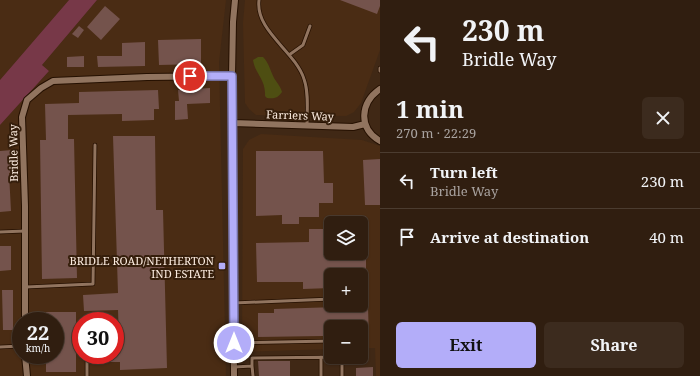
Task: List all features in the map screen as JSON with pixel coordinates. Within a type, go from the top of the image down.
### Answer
[{"type":"street","points":[[234,376],[232,22],[235,0]]},
{"type":"street","name":"Bridle Way","points":[[26,312],[22,118],[27,100],[41,88],[53,81],[147,77],[232,76]]},
{"type":"street","points":[[380,89],[370,97],[365,106],[364,114],[365,124],[370,133],[380,141]]},
{"type":"street","name":"Farriers Way","points":[[233,123],[353,127],[365,124]]},
{"type":"street","points":[[26,364],[27,376]]},
{"type":"lane","points":[[259,0],[258,6],[265,25],[300,68],[306,89],[307,125]]},
{"type":"lane","points":[[289,55],[303,45],[310,26]]},
{"type":"lane","points":[[26,287],[93,284],[95,144]]},
{"type":"lane","points":[[0,232],[25,231]]},
{"type":"lane","points":[[234,303],[324,299]]},
{"type":"lane","points":[[234,343],[324,341]]},
{"type":"lane","points":[[0,347],[12,346]]},
{"type":"lane","points":[[321,357],[322,376]]},
{"type":"lane","points":[[253,376],[252,358],[321,357],[342,357],[342,376]]},
{"type":"lane","points":[[87,364],[87,376]]},
{"type":"lane","points":[[234,367],[252,366]]},
{"type":"shaded area","points":[[0,0],[69,0],[0,80]]},
{"type":"shaded area","points":[[69,0],[97,0],[42,65],[49,71],[0,125],[0,80]]},
{"type":"shaded area","points":[[97,0],[226,0],[219,62],[226,376],[0,376],[0,125],[49,71],[42,65]]},
{"type":"shaded area","points":[[245,0],[380,0],[380,50],[361,103],[354,112],[346,116],[256,115],[249,109],[245,103],[243,23]]},
{"type":"shaded area","points":[[258,57],[263,57],[265,59],[274,78],[281,88],[282,92],[276,98],[267,98],[265,96],[264,85],[253,60]]},
{"type":"shaded area","points":[[261,134],[362,140],[380,146],[380,376],[376,376],[375,348],[368,348],[368,320],[324,320],[324,349],[242,352],[243,149],[249,140]]},
{"type":"building","points":[[340,0],[380,0],[380,6],[377,14]]},
{"type":"building","points":[[105,6],[120,19],[101,40],[87,27]]},
{"type":"building","points":[[79,26],[84,30],[78,38],[72,34]]},
{"type":"building","points":[[201,39],[201,64],[159,65],[158,40]]},
{"type":"building","points":[[145,42],[145,66],[98,67],[97,56],[122,56],[122,43]]},
{"type":"building","points":[[84,56],[84,67],[67,67],[67,57]]},
{"type":"building","points":[[210,88],[210,103],[187,104],[188,119],[175,120],[175,101],[179,101],[178,90]]},
{"type":"building","points":[[158,90],[159,109],[154,109],[154,120],[122,121],[122,114],[68,115],[68,139],[74,139],[77,278],[42,279],[40,140],[46,140],[45,104],[79,103],[79,92]]},
{"type":"building","points":[[113,136],[155,136],[156,210],[163,210],[167,368],[120,370],[120,364],[124,364],[124,312],[118,312],[118,310],[84,311],[83,295],[118,293]]},
{"type":"building","points":[[12,150],[13,172],[9,173],[11,211],[0,212],[0,151]]},
{"type":"building","points":[[256,151],[323,151],[324,183],[333,183],[333,203],[319,203],[319,217],[299,217],[299,224],[282,224],[282,215],[256,216]]},
{"type":"building","points":[[380,159],[380,205],[365,205],[363,160]]},
{"type":"building","points":[[309,229],[324,229],[324,260],[366,260],[366,268],[324,268],[324,288],[303,289],[303,282],[257,282],[256,243],[309,242]]},
{"type":"building","points":[[0,246],[11,246],[11,270],[0,271]]},
{"type":"building","points":[[2,290],[13,290],[12,330],[3,330]]},
{"type":"building","points":[[368,306],[369,341],[368,320],[324,320],[324,337],[258,337],[258,313],[274,313],[274,309],[324,307],[324,312],[368,312]]},
{"type":"building","points":[[64,312],[72,312],[72,364],[76,364],[76,372],[46,372],[46,364],[64,364]]},
{"type":"building","points":[[258,361],[290,361],[290,376],[259,376]]},
{"type":"building","points":[[373,367],[373,376],[356,376],[356,368]]},
{"type":"place","name":"BRIDLE ROAD/NETHERTON IND ESTATE","points":[[222,266]]},
{"type":"route","points":[[190,76],[232,76],[234,343]]}]
